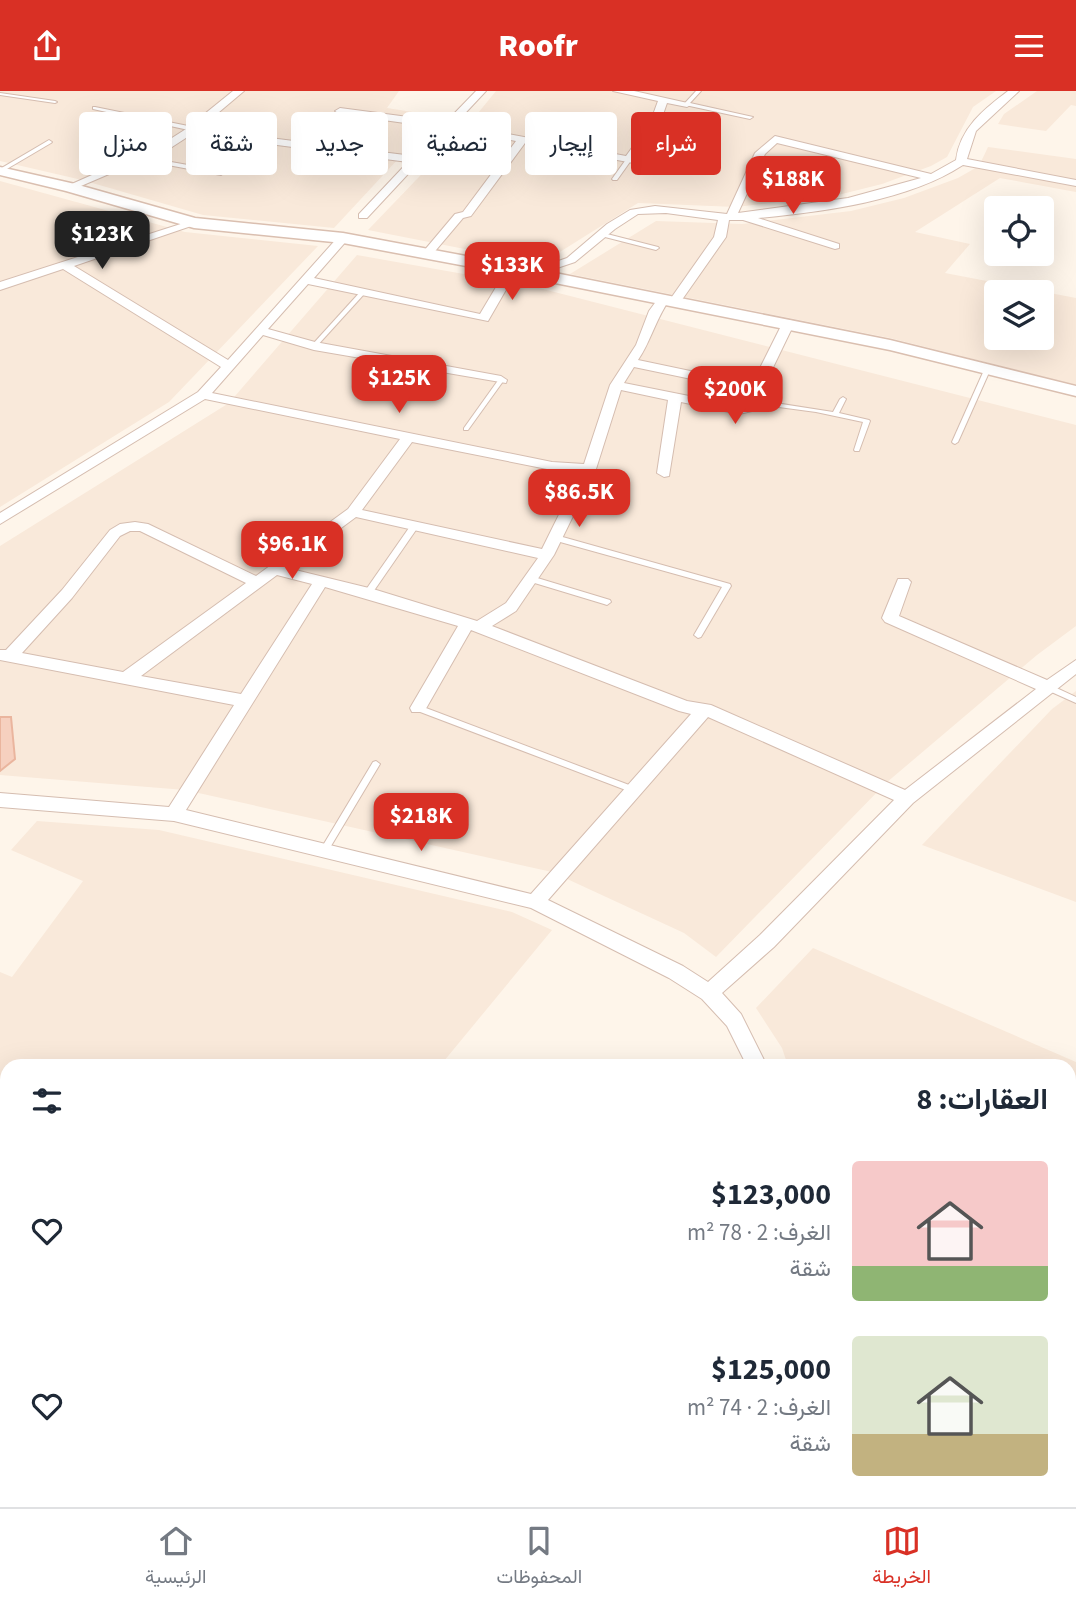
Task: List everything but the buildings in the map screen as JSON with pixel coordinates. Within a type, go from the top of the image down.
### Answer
[{"type":"main road","points":[[0,171],[70,187],[194,223],[343,238],[512,269],[788,324],[988,368],[1076,391]]},
{"type":"street","points":[[214,112],[239,91]]},
{"type":"street","points":[[462,112],[481,91]]},
{"type":"street","points":[[618,91],[687,104]]},
{"type":"street","points":[[961,161],[963,144],[973,127],[988,111],[1014,91]]},
{"type":"street","points":[[511,138],[629,159],[655,123],[663,100]]},
{"type":"street","points":[[340,111],[402,120]]},
{"type":"street","points":[[418,708],[473,625],[512,607],[547,555],[589,469],[616,385],[632,363],[655,311],[670,300],[720,237],[732,217],[760,153],[775,139],[930,177]]},
{"type":"street","points":[[427,254],[459,216],[467,214],[523,140]]},
{"type":"street","points":[[277,141],[402,158]]},
{"type":"street","points":[[732,217],[842,203],[945,172],[961,161],[1076,183]]},
{"type":"street","points":[[70,187],[98,175]]},
{"type":"street","points":[[363,216],[402,175]]},
{"type":"street","points":[[530,273],[568,262],[633,212],[643,210],[732,217],[835,246]]},
{"type":"street","points":[[0,286],[66,267],[194,223]]},
{"type":"street","points":[[0,519],[203,395],[343,238]]},
{"type":"street","points":[[66,267],[229,366]]},
{"type":"street","points":[[306,280],[484,318],[512,269]]},
{"type":"street","points":[[616,385],[739,410],[747,408],[788,324]]},
{"type":"street","points":[[261,331],[314,346],[501,380]]},
{"type":"street","points":[[632,363],[753,395]]},
{"type":"street","points":[[203,395],[552,466],[589,469]]},
{"type":"street","points":[[664,473],[675,397]]},
{"type":"street","points":[[127,678],[353,512],[410,435]]},
{"type":"street","points":[[353,512],[547,555]]},
{"type":"street","points":[[5,655],[67,594],[115,533],[123,527],[143,527],[257,583]]},
{"type":"street","points":[[277,570],[368,593],[473,625],[685,707],[705,709],[907,798]]},
{"type":"street","points":[[174,814],[321,581]]},
{"type":"street","points":[[903,582],[890,618],[1050,688]]},
{"type":"street","points":[[5,655],[245,701]]},
{"type":"street","points":[[709,993],[767,941],[907,798],[1076,666]]},
{"type":"street","points":[[535,902],[705,709]]},
{"type":"street","points":[[0,800],[174,814],[535,902],[676,972],[709,993],[734,1020],[754,1059]]},
{"type":"lane","points":[[687,104],[699,91]]},
{"type":"lane","points":[[0,94],[55,102]]},
{"type":"lane","points":[[687,104],[750,117]]},
{"type":"lane","points":[[94,108],[186,129]]},
{"type":"lane","points":[[0,171],[49,142]]},
{"type":"lane","points":[[615,179],[629,159]]},
{"type":"lane","points":[[603,235],[656,248]]},
{"type":"lane","points":[[314,346],[363,292]]},
{"type":"lane","points":[[955,442],[988,368]]},
{"type":"lane","points":[[466,429],[501,380]]},
{"type":"lane","points":[[753,395],[867,421],[857,450]]},
{"type":"lane","points":[[835,414],[843,399]]},
{"type":"lane","points":[[368,593],[414,527]]},
{"type":"lane","points":[[556,538],[727,586],[698,635]]},
{"type":"lane","points":[[531,579],[607,602]]},
{"type":"lane","points":[[1050,688],[1076,700]]},
{"type":"lane","points":[[418,708],[634,790]]},
{"type":"lane","points":[[325,849],[376,764]]},
{"type":"shaded area","points":[[0,91],[399,91],[387,108],[412,112],[402,112],[402,155],[388,170],[388,112],[291,112],[291,175],[383,175],[334,228],[203,215],[82,180],[0,161]]},
{"type":"shaded area","points":[[496,91],[996,91],[973,107],[947,157],[931,166],[882,184],[834,196],[736,207],[638,203],[555,255],[536,263],[368,230],[421,175],[511,175],[511,112],[479,112]]},
{"type":"shaded area","points":[[1037,91],[1076,91],[1076,106],[1071,105],[1046,131],[998,124],[1004,114]]},
{"type":"shaded area","points":[[988,147],[1076,159],[1076,192],[1000,178],[915,232],[970,244],[945,273],[984,280],[984,350],[1054,350],[1054,294],[1076,298],[1076,385],[890,338],[570,274],[656,221],[742,224],[851,211],[904,198],[958,178],[979,166]]},
{"type":"shaded area","points":[[0,181],[185,232],[318,246],[169,402],[0,507]]},
{"type":"shaded area","points":[[357,255],[531,286],[1076,425],[1076,626],[1037,655],[886,783],[716,957],[684,933],[552,872],[185,790],[0,775],[0,546],[229,403]]},
{"type":"shaded area","points":[[1076,691],[1076,902],[922,845],[1052,709]]},
{"type":"shaded area","points":[[37,821],[159,830],[512,912],[552,930],[446,1059],[0,1059],[0,972],[12,977],[83,881],[11,850]]},
{"type":"shaded area","points":[[813,948],[1069,1059],[786,1059],[782,1048],[756,1008]]}]
